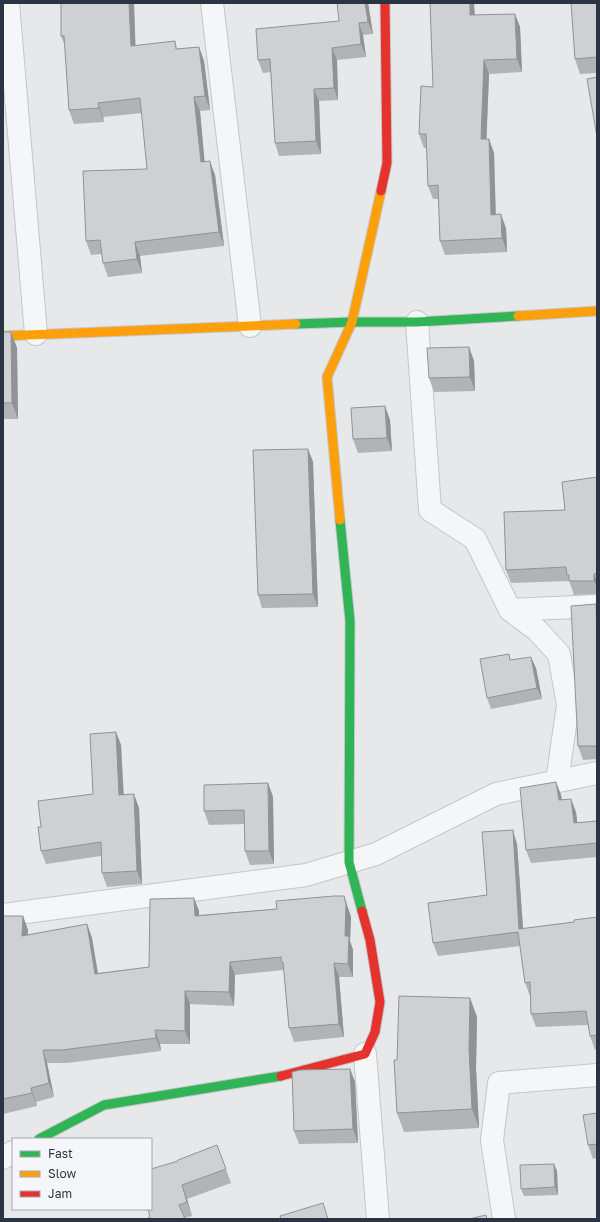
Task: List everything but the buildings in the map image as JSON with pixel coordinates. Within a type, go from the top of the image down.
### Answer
[{"type":"street","points":[[8,3],[36,334]]},
{"type":"street","points":[[212,3],[250,326]]},
{"type":"street","points":[[378,1219],[365,1054],[375,1032],[380,1002],[370,940],[349,862],[350,621],[327,377],[352,322],[387,163],[385,3]]},
{"type":"street","points":[[3,336],[352,322],[417,322],[597,311]]},
{"type":"street","points":[[417,322],[430,510],[475,539],[510,610],[537,630],[559,654],[568,705],[557,780]]},
{"type":"street","points":[[510,610],[597,606]]},
{"type":"street","points":[[3,915],[306,875],[376,854],[496,794],[597,772]]},
{"type":"street","points":[[41,1138],[104,1106],[292,1074],[365,1054]]},
{"type":"street","points":[[504,1219],[492,1140],[499,1083],[597,1075]]},
{"type":"street","points":[[3,1158],[12,1153]]},
{"type":"traffic: fast","points":[[296,324],[417,322],[518,316]]},
{"type":"traffic: fast","points":[[340,520],[350,621],[349,862],[362,911]]},
{"type":"traffic: fast","points":[[41,1138],[104,1105],[281,1076]]},
{"type":"traffic: slow","points":[[340,520],[327,377],[352,322],[381,191]]},
{"type":"traffic: slow","points":[[518,316],[597,311]]},
{"type":"traffic: slow","points":[[3,336],[296,324]]},
{"type":"traffic: jam","points":[[381,191],[387,163],[385,3]]},
{"type":"traffic: jam","points":[[281,1076],[365,1054],[375,1032],[380,1002],[370,940],[362,911]]}]
